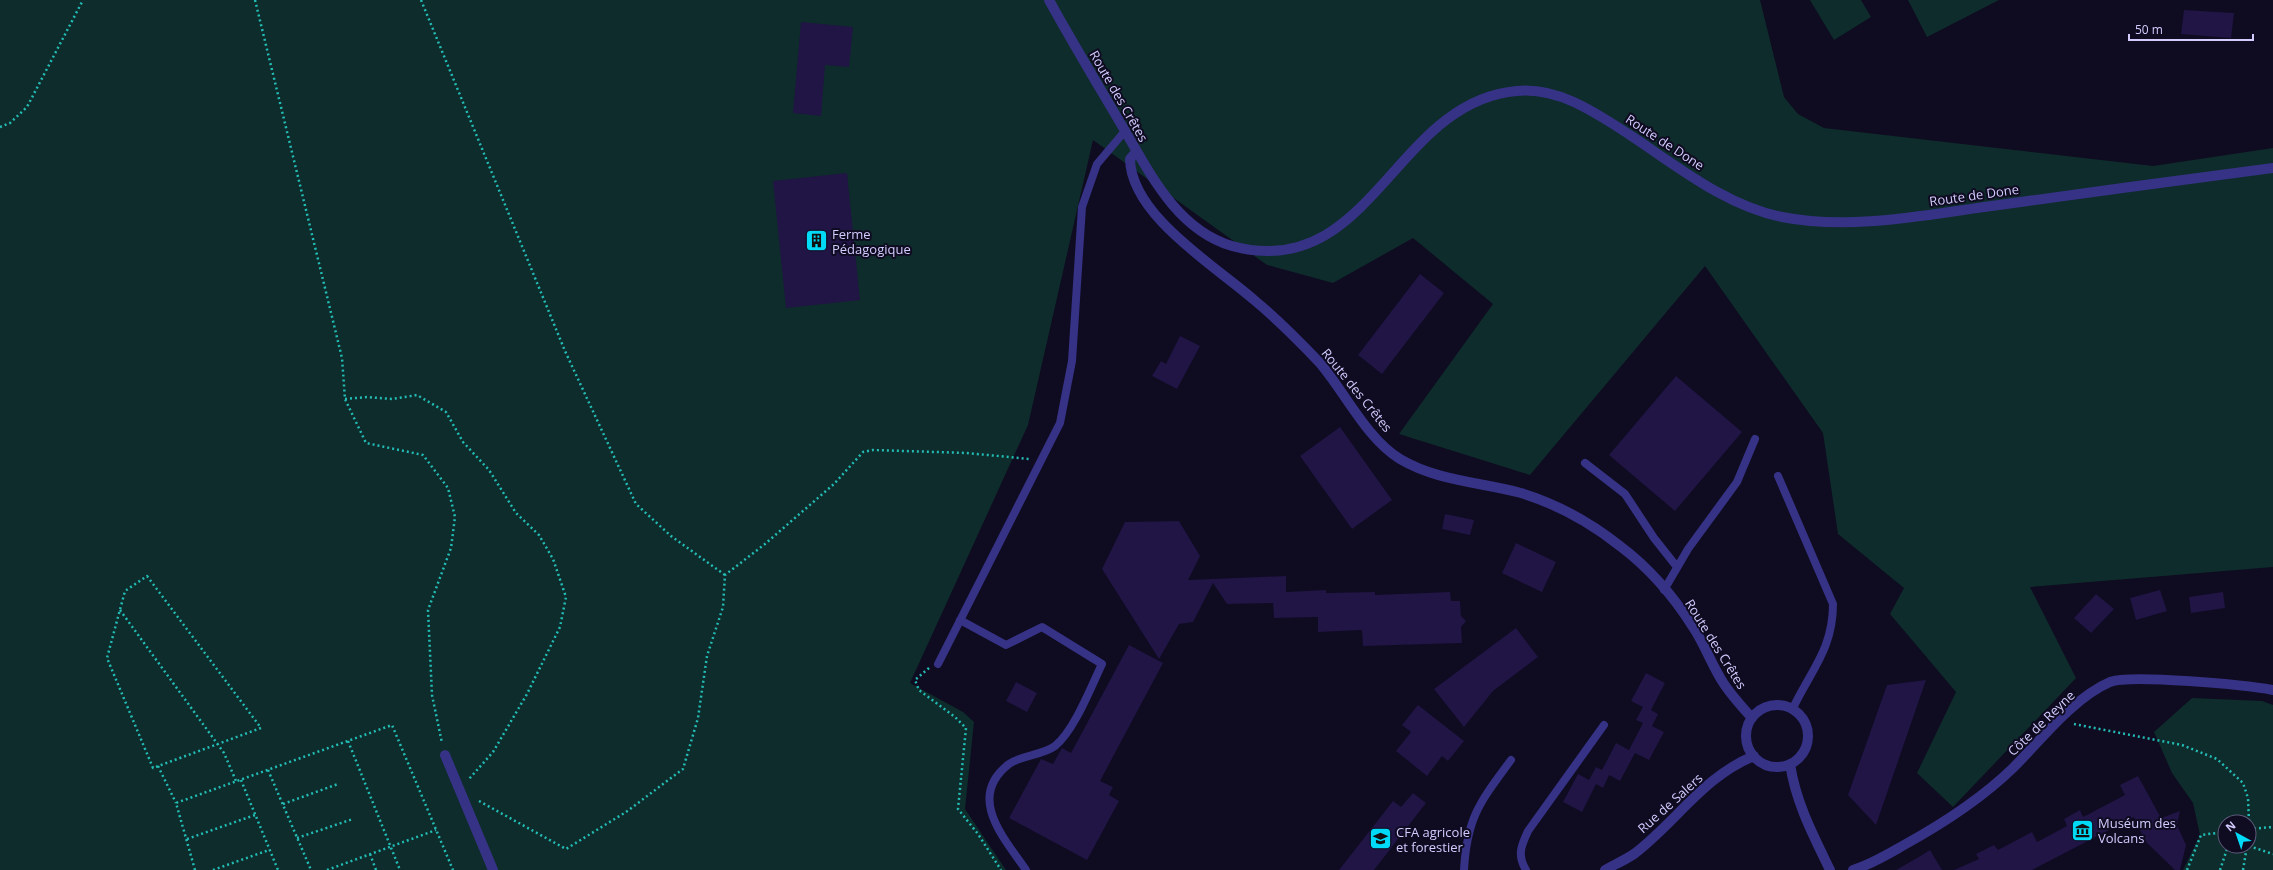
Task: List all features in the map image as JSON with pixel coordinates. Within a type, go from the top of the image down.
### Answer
[{"type":"street","name":"Route des Crêtes","points":[[1049,0],[1136,152],[1130,159],[1130,170],[1141,198],[1155,216],[1255,300],[1299,340],[1321,365],[1378,439],[1398,457],[1419,469],[1440,476],[1520,493],[1548,503],[1579,517],[1622,547],[1664,590],[1694,628],[1723,683],[1752,718]]},
{"type":"street","name":"Route de Done","points":[[1136,152],[1171,203],[1186,219],[1202,232],[1232,246],[1267,250],[1304,245],[1337,229],[1376,192],[1420,141],[1441,122],[1481,99],[1501,93],[1520,90],[1552,94],[1594,112],[1691,175],[1742,204],[1765,213],[1817,222],[1867,221],[1934,214],[2273,168]]},
{"type":"street","name":"Côte de Reyne","points":[[1853,870],[1867,866],[1976,801],[2079,701],[2111,682],[2141,679],[2273,690]]},
{"type":"street","points":[[1784,705],[1793,708],[1805,721],[1808,740],[1799,758],[1790,764],[1772,766],[1754,756],[1748,747],[1746,736],[1752,718],[1768,706],[1784,705]]},
{"type":"street","points":[[445,755],[493,870]]},
{"type":"street","name":"Rue de Salers","points":[[1605,870],[1634,854],[1698,793],[1734,764],[1754,756]]},
{"type":"street","points":[[1790,764],[1793,785],[1803,814],[1830,870]]},
{"type":"lane","points":[[938,664],[1060,423],[1072,361],[1082,206],[1097,164],[1125,131]]},
{"type":"lane","points":[[1664,590],[1688,549],[1737,482],[1755,439]]},
{"type":"lane","points":[[1585,463],[1625,494],[1654,538],[1677,568]]},
{"type":"lane","points":[[1778,476],[1833,604],[1833,623],[1826,648],[1793,708]]},
{"type":"lane","points":[[960,620],[1006,644],[1042,627],[1102,664],[1066,735],[1054,747],[1028,755],[1010,764],[994,780],[988,802],[994,822],[1026,870]]},
{"type":"lane","points":[[1526,870],[1521,861],[1520,847],[1528,831],[1604,725]]},
{"type":"lane","points":[[1464,870],[1469,830],[1479,804],[1511,760]]},
{"type":"path","points":[[0,127],[10,123],[27,108],[83,0]]},
{"type":"path","points":[[255,0],[342,358],[345,399],[366,443],[423,455],[448,488],[455,517],[451,548],[428,610],[432,695],[445,755]]},
{"type":"path","points":[[421,0],[565,351],[636,504],[671,536],[725,575]]},
{"type":"path","points":[[345,399],[367,397],[392,399],[417,395],[446,412],[463,442],[489,470],[516,513],[539,535],[553,559],[566,598],[560,627],[527,694],[493,752],[479,770],[459,789],[566,849],[626,812],[683,769],[698,718],[707,656],[723,607],[725,575],[834,484],[863,452],[873,450],[967,453],[1041,460]]},
{"type":"path","points":[[147,576],[261,728],[153,768],[107,658],[120,610],[125,591],[147,576]]},
{"type":"path","points":[[120,610],[218,744],[224,753],[236,781]]},
{"type":"path","points":[[938,664],[924,671],[915,680],[919,690],[956,717],[966,728],[958,809],[978,834],[1001,870]]},
{"type":"path","points":[[2058,722],[2182,744],[2217,759],[2243,783],[2248,798],[2249,814]]},
{"type":"path","points":[[176,803],[392,725],[453,870]]},
{"type":"path","points":[[348,741],[400,870]]},
{"type":"path","points":[[158,766],[176,803],[196,870]]},
{"type":"path","points":[[268,770],[311,870]]},
{"type":"path","points":[[241,780],[278,870]]},
{"type":"path","points":[[283,804],[338,784]]},
{"type":"path","points":[[187,839],[255,815]]},
{"type":"path","points":[[298,838],[352,819]]},
{"type":"path","points":[[2257,828],[2273,827]]},
{"type":"path","points":[[327,870],[436,830]]},
{"type":"path","points":[[2187,870],[2201,835],[2217,833]]},
{"type":"path","points":[[2257,849],[2273,854]]},
{"type":"path","points":[[213,870],[269,850]]},
{"type":"path","points":[[370,854],[376,870]]},
{"type":"path","points":[[2220,870],[2225,854]]},
{"type":"path","points":[[2243,870],[2246,854]]},
{"type":"green space","points":[[0,0],[1760,0],[1784,97],[1798,114],[1824,128],[2153,166],[2273,148],[2273,567],[2030,587],[2076,678],[1953,807],[1917,773],[1956,692],[1890,614],[1904,588],[1838,534],[1823,433],[1705,266],[1530,475],[1399,434],[1493,304],[1413,238],[1333,283],[1267,265],[1093,140],[1028,425],[910,683],[963,712],[974,722],[965,809],[1006,870],[0,870]]},
{"type":"green space","points":[[1810,0],[1861,0],[1871,17],[1834,40]]},
{"type":"green space","points":[[1908,0],[1999,0],[1927,37]]},
{"type":"green space","points":[[2192,698],[2262,701],[2273,705],[2273,870],[2183,870],[2200,835],[2193,803],[2172,773],[2154,732]]},
{"type":"building","points":[[2184,10],[2234,13],[2231,38],[2181,34]]},
{"type":"building","points":[[801,22],[853,27],[849,67],[825,65],[821,116],[793,113]]},
{"type":"building","name":"Ferme Pédagogique","points":[[847,173],[860,300],[786,308],[773,181]]},
{"type":"building","points":[[1420,274],[1444,293],[1382,374],[1358,355]]},
{"type":"building","points":[[1180,336],[1200,346],[1177,389],[1152,376],[1161,361],[1166,364]]},
{"type":"building","points":[[1676,376],[1742,432],[1675,511],[1609,455]]},
{"type":"building","points":[[1340,427],[1392,500],[1352,529],[1300,456]]},
{"type":"building","points":[[1445,514],[1474,520],[1470,535],[1442,529]]},
{"type":"building","points":[[1179,521],[1200,556],[1188,580],[1286,576],[1286,592],[1326,590],[1326,593],[1375,592],[1375,595],[1450,592],[1451,601],[1460,601],[1461,616],[1466,621],[1461,627],[1462,643],[1363,646],[1362,630],[1318,632],[1318,617],[1274,618],[1273,603],[1227,604],[1213,583],[1193,622],[1179,624],[1159,659],[1102,569],[1125,522]]},
{"type":"building","points":[[1516,543],[1556,562],[1542,592],[1502,573]]},
{"type":"building","points":[[2160,590],[2167,611],[2136,620],[2130,598]]},
{"type":"building","points":[[2223,592],[2225,608],[2191,613],[2189,597]]},
{"type":"building","points":[[2096,594],[2114,609],[2091,633],[2074,618]]},
{"type":"building","points":[[1516,628],[1538,657],[1493,691],[1464,727],[1434,689]]},
{"type":"building","points":[[1129,645],[1163,663],[1100,781],[1113,787],[1109,795],[1119,801],[1087,860],[1009,818],[1041,759],[1053,764],[1062,748],[1071,753]]},
{"type":"building","points":[[1646,673],[1665,683],[1651,710],[1658,714],[1652,726],[1664,732],[1649,760],[1635,753],[1620,781],[1609,775],[1603,788],[1596,784],[1582,812],[1563,802],[1578,774],[1589,780],[1596,767],[1602,770],[1616,743],[1629,750],[1643,723],[1636,720],[1643,707],[1631,701]]},
{"type":"building","points":[[1926,680],[1876,825],[1848,795],[1887,685]]},
{"type":"building","points":[[1016,682],[1037,693],[1027,712],[1006,701]]},
{"type":"building","points":[[1418,705],[1464,741],[1448,761],[1442,756],[1427,776],[1396,751],[1411,732],[1402,725]]},
{"type":"building","points":[[2138,776],[2161,818],[2180,811],[2177,825],[2186,845],[2180,870],[2175,870],[2145,841],[2134,817],[2032,870],[1954,870],[1979,859],[1976,854],[1994,845],[1998,850],[2032,832],[2037,842],[2067,826],[2064,819],[2080,810],[2083,817],[2125,795],[2120,785]]},
{"type":"building","name":"CFA agricole et forestier","points":[[1413,793],[1426,803],[1374,870],[1339,870],[1393,801],[1401,807]]},
{"type":"building","points":[[1930,850],[1942,870],[1896,870],[1922,855]]},
{"type":"place","name":"Ferme Pédagogique","points":[[816,241]]},
{"type":"place","name":"Muséum des Volcans","points":[[2083,830]]},
{"type":"place","name":"CFA agricole et forestier","points":[[1381,839]]}]
